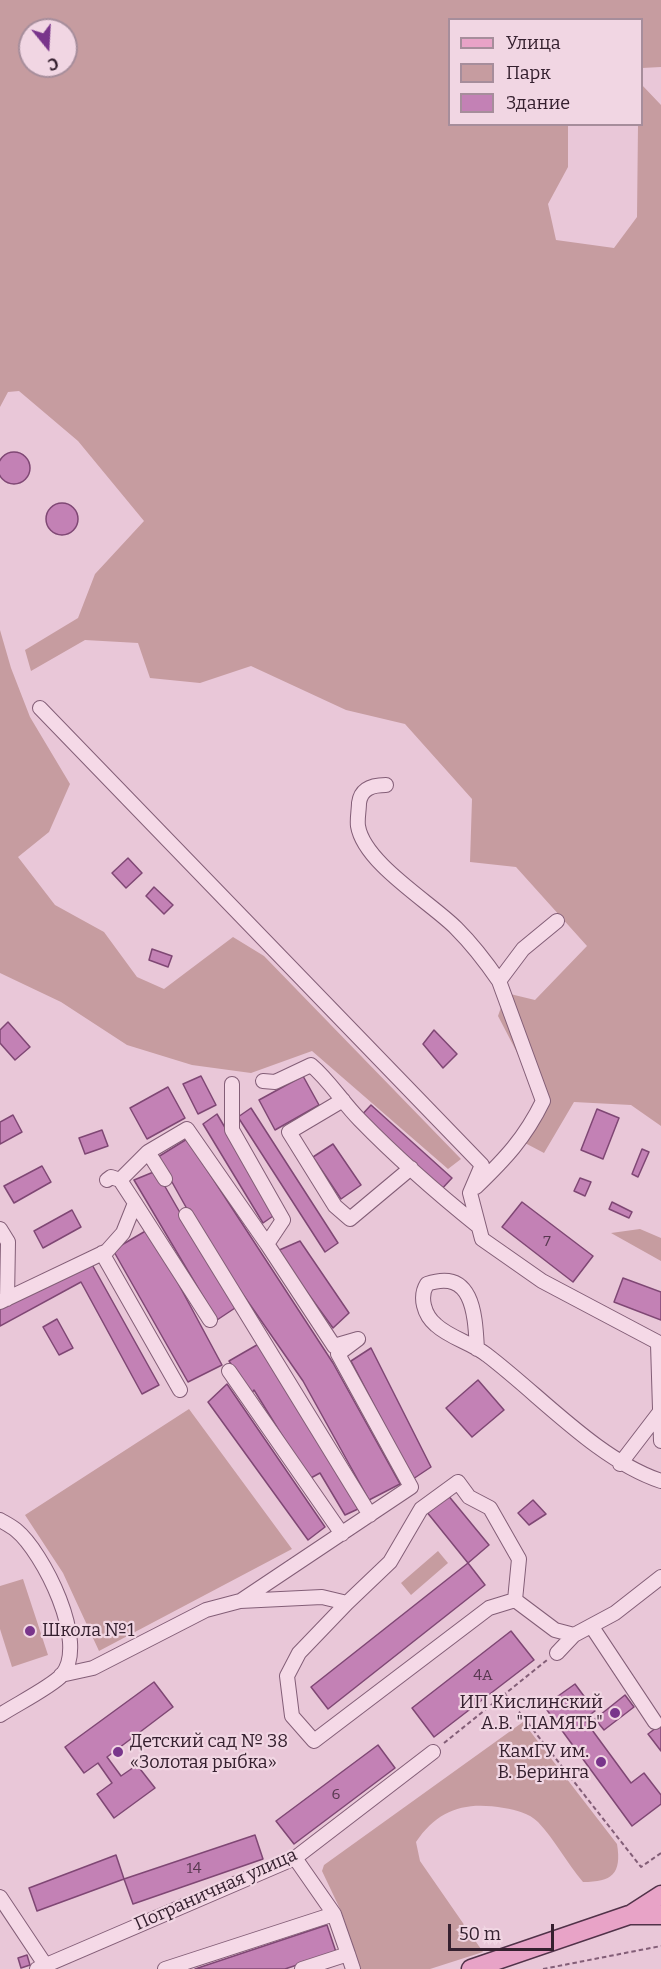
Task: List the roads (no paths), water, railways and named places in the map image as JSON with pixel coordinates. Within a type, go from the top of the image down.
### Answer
[{"type":"main road","points":[[471,1969],[629,1915],[661,1894]]},
{"type":"main road","points":[[629,1915],[661,1915]]},
{"type":"street","points":[[40,708],[482,1165],[470,1193],[482,1239],[542,1281],[660,1344],[661,1441]]},
{"type":"street","points":[[386,785],[368,788],[361,795],[358,825],[363,839],[395,878],[444,915],[471,943],[500,981],[543,1101],[528,1131],[508,1156],[470,1193]]},
{"type":"street","points":[[500,981],[523,949],[557,921]]},
{"type":"street","points":[[263,1081],[275,1082],[311,1065],[329,1080],[358,1119],[478,1226]]},
{"type":"street","points":[[232,1084],[232,1130],[283,1220],[267,1244]]},
{"type":"street","points":[[343,1100],[289,1132],[335,1206],[350,1219],[411,1168]]},
{"type":"street","points":[[210,1320],[135,1203],[114,1180],[148,1152],[187,1129],[334,1346],[358,1339],[338,1354],[411,1487],[240,1601]]},
{"type":"street","points":[[148,1152],[165,1179]]},
{"type":"street","points":[[3,1301],[102,1253],[123,1233],[135,1203]]},
{"type":"street","points":[[186,1215],[370,1515]]},
{"type":"street","points":[[0,1229],[8,1242],[3,1301]]},
{"type":"street","points":[[102,1253],[180,1390]]},
{"type":"street","points":[[477,1349],[475,1312],[464,1289],[451,1281],[439,1280],[427,1284],[422,1292],[423,1303],[435,1324],[477,1349],[620,1464],[661,1481]]},
{"type":"street","points":[[229,1371],[342,1534]]},
{"type":"street","points":[[620,1464],[659,1413]]},
{"type":"street","points":[[458,1482],[469,1497],[490,1508],[519,1559],[515,1600],[489,1608],[314,1741],[292,1716],[287,1677],[299,1653],[390,1562],[421,1509],[458,1482]]},
{"type":"street","points":[[0,1520],[16,1530],[54,1584],[66,1623],[70,1660],[62,1675]]},
{"type":"street","points":[[557,1653],[574,1635],[592,1627],[661,1577]]},
{"type":"street","points":[[0,1715],[62,1675],[93,1668],[206,1610],[240,1601],[322,1597],[347,1603]]},
{"type":"street","points":[[515,1600],[555,1630],[574,1635]]},
{"type":"street","points":[[592,1627],[654,1723]]},
{"type":"street","name":"Пограничная улица","points":[[0,1897],[43,1968],[296,1858],[433,1752]]},
{"type":"street","points":[[296,1858],[334,1914],[353,1969]]},
{"type":"street","points":[[165,1969],[334,1914]]},
{"type":"street","points":[[302,1969],[348,1954]]},
{"type":"place","name":"Школа №1","points":[[30,1631]]},
{"type":"place","name":"ИП Кислинский А.В. \"ПАМЯТЬ\"","points":[[615,1713]]},
{"type":"place","name":"Детский сад № 38 «Золотая рыбка»","points":[[118,1752]]},
{"type":"place","name":"КамГУ им. В. Беринга","points":[[601,1762]]}]
